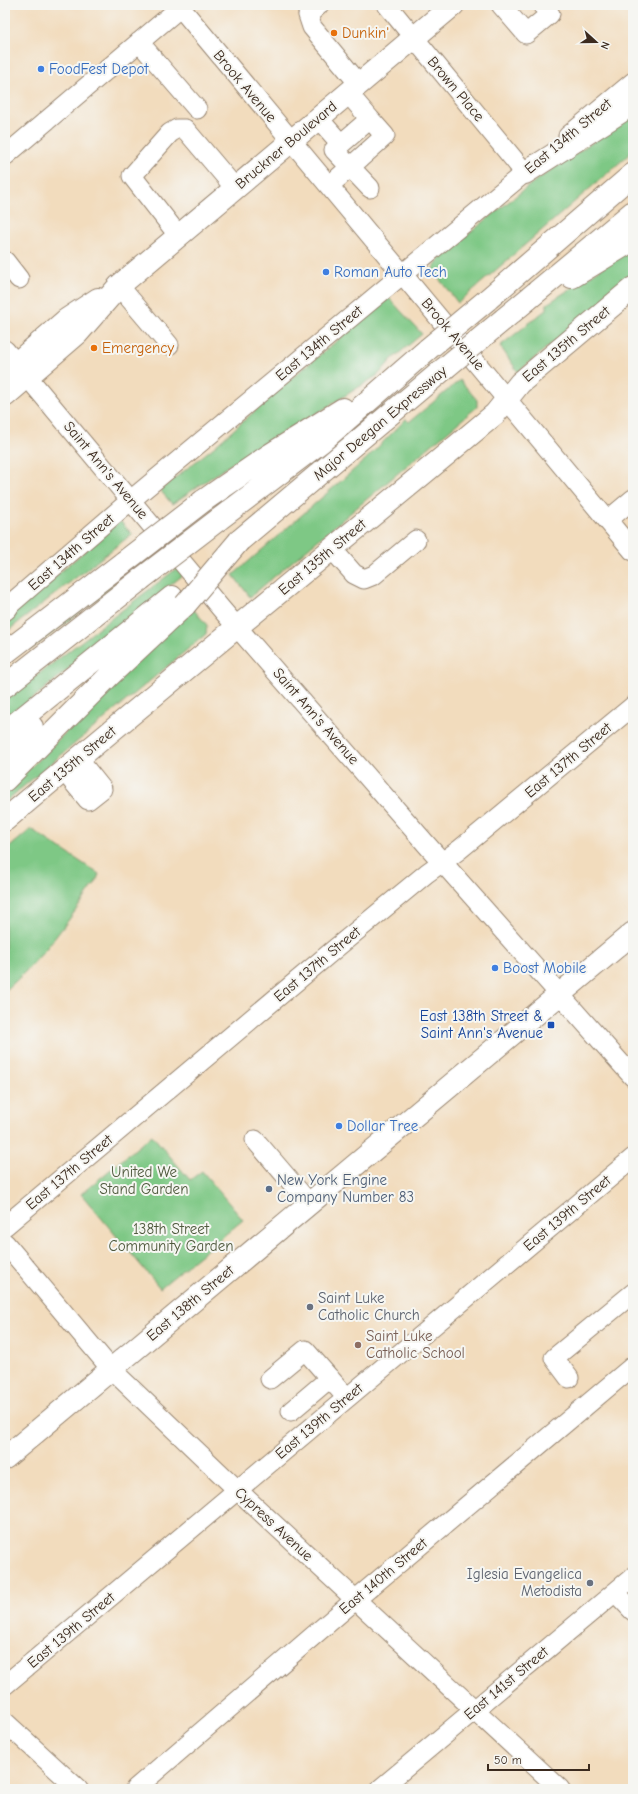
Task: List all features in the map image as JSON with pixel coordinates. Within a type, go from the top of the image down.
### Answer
[{"type":"main road","name":"Bruckner Boulevard","points":[[5,396],[13,366],[66,320],[119,286],[453,5]]},
{"type":"main road","points":[[525,173],[633,104]]},
{"type":"main road","name":"Major Deegan Expressway","points":[[390,381],[487,300],[633,174]]},
{"type":"main road","name":"Major Deegan Expressway","points":[[127,635],[182,598],[239,541],[504,318],[633,212]]},
{"type":"main road","points":[[504,318],[633,240]]},
{"type":"main road","name":"East 135th Street","points":[[5,820],[494,414],[520,383],[631,293]]},
{"type":"main road","points":[[5,653],[203,501],[242,473],[293,439],[390,381]]},
{"type":"main road","points":[[12,681],[218,520],[321,442],[390,381]]},
{"type":"main road","points":[[5,780],[110,674],[182,598]]},
{"type":"main road","points":[[5,732],[48,696],[127,635]]},
{"type":"main road","points":[[5,752],[127,635]]},
{"type":"main road","name":"East 138th Street","points":[[5,1458],[633,933]]},
{"type":"street","points":[[319,5],[308,15],[312,27],[354,88],[358,142],[370,188]]},
{"type":"street","name":"Brown Place","points":[[387,5],[525,173]]},
{"type":"street","points":[[501,5],[526,34],[550,14],[542,5]]},
{"type":"street","points":[[5,156],[181,6]]},
{"type":"street","name":"Brook Avenue","points":[[181,6],[633,551]]},
{"type":"street","points":[[139,42],[197,109]]},
{"type":"street","name":"East 134th Street","points":[[6,607],[131,500],[633,82]]},
{"type":"street","points":[[318,118],[358,142]]},
{"type":"street","points":[[178,235],[132,176],[170,133],[177,129],[185,129],[235,188]]},
{"type":"street","points":[[330,186],[358,142]]},
{"type":"street","points":[[5,261],[19,279]]},
{"type":"street","points":[[119,286],[168,345]]},
{"type":"street","name":"Saint Ann's Avenue","points":[[13,366],[131,500],[237,626],[633,1078]]},
{"type":"street","points":[[608,520],[633,499]]},
{"type":"street","points":[[332,549],[354,574],[364,579],[374,575],[416,540]]},
{"type":"street","name":"East 137th Street","points":[[5,1226],[442,861],[459,850],[633,706]]},
{"type":"street","points":[[255,1140],[309,1203]]},
{"type":"street","name":"East 139th Street","points":[[5,1685],[633,1158]]},
{"type":"street","name":"Cypress Avenue","points":[[5,1243],[111,1369],[355,1600],[560,1789]]},
{"type":"street","points":[[570,1378],[554,1358],[633,1293]]},
{"type":"street","points":[[270,1379],[304,1350],[347,1398]]},
{"type":"street","name":"East 140th Street","points":[[135,1789],[355,1600],[633,1366]]},
{"type":"street","points":[[291,1411],[330,1378]]},
{"type":"street","name":"East 141st Street","points":[[380,1789],[633,1577]]},
{"type":"street","points":[[615,1592],[633,1611]]},
{"type":"street","points":[[5,1722],[78,1789]]},
{"type":"green space","points":[[633,115],[633,151],[458,303],[432,270],[441,256],[531,184]]},
{"type":"green space","points":[[633,248],[633,275],[518,372],[500,346],[547,309],[547,304]]},
{"type":"green space","points":[[389,298],[422,334],[391,360],[378,375],[324,409],[252,450],[172,504],[160,490],[214,447],[299,372]]},
{"type":"green space","points":[[460,380],[477,400],[477,407],[250,597],[233,575],[365,460],[406,419],[409,422]]},
{"type":"green space","points":[[120,521],[132,534],[5,633],[5,619]]},
{"type":"green space","points":[[184,529],[190,529],[30,650],[37,641]]},
{"type":"green space","points":[[189,559],[194,566],[5,721],[5,698],[6,699]]},
{"type":"green space","points":[[193,609],[207,625],[206,634],[5,802],[5,793],[167,631]]},
{"type":"green space","points":[[31,829],[99,874],[96,882],[54,939],[31,966],[5,991],[5,851]]},
{"type":"green space","points":[[152,1135],[190,1180],[202,1171],[243,1220],[160,1288],[81,1194]]},
{"type":"place","name":"Dunkin'","points":[[334,33]]},
{"type":"place","name":"FoodFest Depot","points":[[41,69]]},
{"type":"place","name":"Roman Auto Tech","points":[[326,272]]},
{"type":"place","name":"Emergency","points":[[94,348]]},
{"type":"place","name":"Boost Mobile","points":[[495,968]]},
{"type":"place","name":"East 138th Street & Saint Ann's Avenue","points":[[551,1025]]},
{"type":"place","name":"Dollar Tree","points":[[339,1126]]},
{"type":"place","name":"New York Engine Company Number 83","points":[[269,1189]]},
{"type":"place","name":"Saint Luke Catholic Church","points":[[310,1307]]},
{"type":"place","name":"Saint Luke Catholic School","points":[[358,1345]]},
{"type":"place","name":"Iglesia Evangelica Metodista","points":[[590,1583]]},
{"type":"park label","name":"United We Stand Garden","points":[[144,1180]]},
{"type":"park label","name":"138th Street Community Garden","points":[[171,1238]]}]
